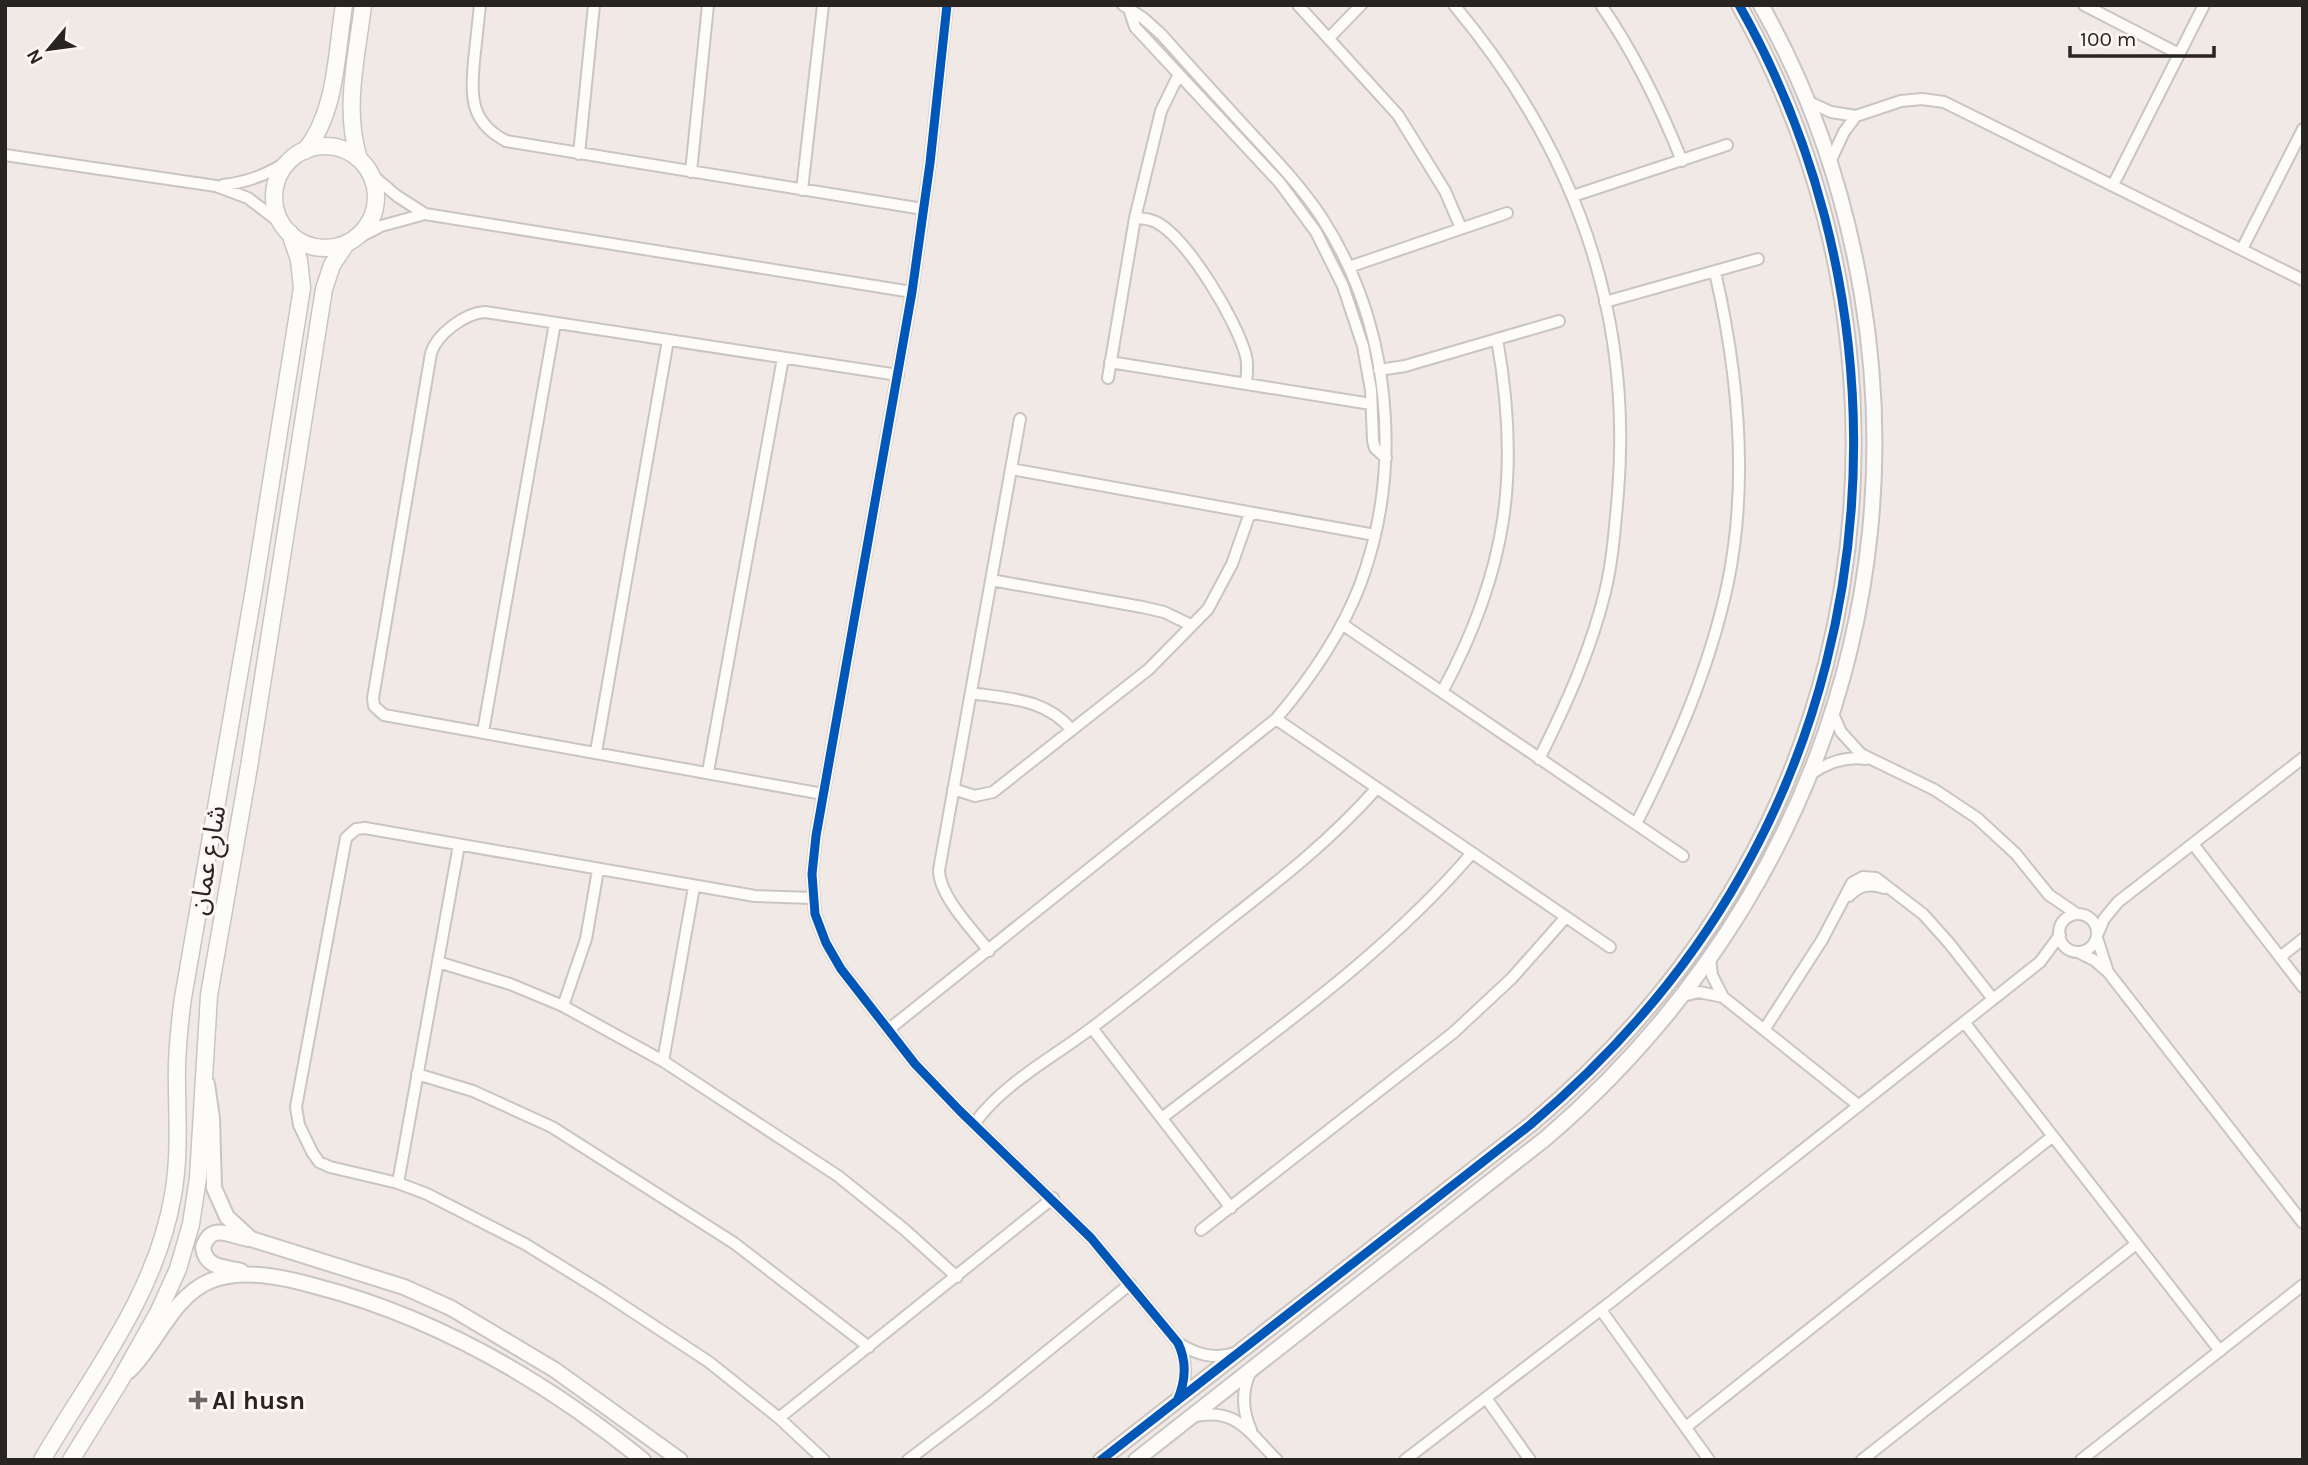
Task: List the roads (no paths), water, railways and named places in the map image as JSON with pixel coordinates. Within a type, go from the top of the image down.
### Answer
[{"type":"main road","points":[[299,154],[314,148],[342,149],[359,159],[371,174],[375,186],[375,210],[363,232],[350,242],[335,248],[310,246],[286,229],[277,213],[276,188],[279,176],[321,127],[326,113],[344,5]]},
{"type":"main road","points":[[359,159],[350,113],[363,5]]},
{"type":"main road","name":"شارع عمان","points":[[42,1460],[136,1306],[156,1261],[169,1216],[177,1169],[177,1062],[183,998],[254,589],[302,288],[299,260],[286,229]]},
{"type":"main road","name":"شارع عمان","points":[[71,1460],[117,1386],[169,1290],[185,1247],[198,1178],[209,995],[251,753],[324,289],[332,265],[350,242]]},
{"type":"street","points":[[480,5],[472,94],[479,118],[486,127],[506,141],[923,209]]},
{"type":"street","points":[[579,154],[594,5]]},
{"type":"street","points":[[691,172],[708,5]]},
{"type":"street","points":[[802,190],[823,5]]},
{"type":"street","points":[[947,5],[912,292],[823,794],[812,874],[812,898],[819,929],[831,955],[915,1064],[1091,1238],[1178,1343],[1185,1372],[1177,1401]]},
{"type":"street","points":[[1298,5],[1398,116],[1445,191],[1461,228]]},
{"type":"street","points":[[1329,38],[1361,5]]},
{"type":"street","points":[[1454,5],[1506,72],[1531,112],[1573,196],[1592,250],[1605,302],[1617,370],[1620,471],[1612,557],[1605,593],[1571,693],[1539,759]]},
{"type":"street","points":[[1601,5],[1664,114],[1682,161]]},
{"type":"street","points":[[1101,1460],[1530,1125],[1572,1088],[1613,1048],[1681,966],[1726,900],[1768,822],[1799,748],[1829,653],[1845,570],[1854,473],[1852,384],[1840,283],[1820,198],[1789,108],[1739,5]]},
{"type":"street","points":[[1136,1460],[1571,1116],[1627,1062],[1683,996],[1710,959],[1759,883],[1799,802],[1833,714],[1850,649],[1863,583],[1871,516],[1874,437],[1870,358],[1864,305],[1853,249],[1830,162],[1807,101],[1761,5]]},
{"type":"street","points":[[2084,5],[2179,54]]},
{"type":"street","points":[[2113,185],[2204,5]]},
{"type":"street","points":[[1126,7],[1135,27],[1280,183],[1316,232],[1335,267],[1350,304],[1363,346],[1375,448],[1386,458]]},
{"type":"street","points":[[888,1030],[1276,719],[1303,687],[1342,624],[1360,586],[1375,535],[1382,502],[1386,458],[1386,414],[1368,318],[1349,267],[1323,219],[1291,176],[1161,35],[1126,7]]},
{"type":"street","points":[[1108,378],[1135,218],[1161,111],[1179,74]]},
{"type":"street","points":[[1807,101],[1831,112],[1856,116],[1911,99],[1944,102],[2303,279]]},
{"type":"street","points":[[1830,162],[1844,132],[1856,116]]},
{"type":"street","points":[[2242,249],[2303,129]]},
{"type":"street","points":[[1573,196],[1727,145]]},
{"type":"street","points":[[216,186],[253,179],[299,154]]},
{"type":"street","points":[[5,155],[216,186],[248,198],[286,229]]},
{"type":"street","points":[[371,174],[397,196],[425,214],[912,292]]},
{"type":"street","points":[[1349,267],[1507,213]]},
{"type":"street","points":[[350,242],[388,224],[425,214]]},
{"type":"street","points":[[1135,218],[1148,219],[1168,231],[1212,286],[1227,310],[1247,358],[1246,383]]},
{"type":"street","points":[[1605,302],[1758,259]]},
{"type":"street","points":[[1636,824],[1676,742],[1698,687],[1728,580],[1738,499],[1739,452],[1733,367],[1715,272]]},
{"type":"street","points":[[823,794],[384,715],[377,710],[373,702],[431,353],[441,337],[475,313],[485,312],[898,375]]},
{"type":"street","points":[[1379,370],[1405,366],[1559,321]]},
{"type":"street","points":[[482,732],[555,323]]},
{"type":"street","points":[[1442,692],[1477,618],[1494,565],[1506,512],[1507,408],[1497,339]]},
{"type":"street","points":[[596,752],[668,340]]},
{"type":"street","points":[[708,772],[783,358]]},
{"type":"street","points":[[1110,362],[1371,404]]},
{"type":"street","points":[[989,951],[946,894],[939,879],[1020,419]]},
{"type":"street","points":[[1011,469],[1375,535]]},
{"type":"street","points":[[953,789],[975,796],[988,794],[1149,669],[1208,608],[1232,565],[1250,513]]},
{"type":"street","points":[[991,580],[1142,607],[1164,612],[1191,625]]},
{"type":"street","points":[[1342,624],[1683,856]]},
{"type":"street","points":[[971,693],[1046,708],[1063,719],[1072,730]]},
{"type":"street","points":[[1833,714],[1847,740],[1869,760],[1935,790],[1977,818],[2016,854],[2049,895],[2094,923],[2108,972]]},
{"type":"street","points":[[1276,719],[1610,947]]},
{"type":"street","points":[[1799,748],[1807,749],[1811,756],[1797,792],[1799,802]]},
{"type":"street","points":[[1811,774],[1834,761],[1851,758],[1869,760]]},
{"type":"street","points":[[1405,1460],[1601,1310],[2040,962],[2067,918],[2101,910],[2118,902],[2303,758]]},
{"type":"street","points":[[974,1124],[985,1109],[1002,1094],[1092,1028],[1297,867],[1339,830],[1377,788]]},
{"type":"street","points":[[812,898],[755,896],[365,828],[352,831],[346,838],[297,1101],[299,1125],[319,1162],[398,1183],[435,1197],[486,1222],[563,1266],[709,1362],[779,1418],[824,1460]]},
{"type":"street","points":[[2193,844],[2303,987]]},
{"type":"street","points":[[398,1183],[459,845]]},
{"type":"street","points":[[1162,1118],[1373,954],[1424,906],[1472,853]]},
{"type":"street","points":[[563,1006],[586,939],[598,870]]},
{"type":"street","points":[[1764,1030],[1804,971],[1843,904],[1865,885],[1892,890],[1923,914],[1993,999]]},
{"type":"street","points":[[663,1060],[694,887]]},
{"type":"street","points":[[2049,895],[2066,947],[2094,960],[2108,972],[2303,1223]]},
{"type":"street","points":[[2040,962],[2092,947],[2104,919],[2118,902]]},
{"type":"street","points":[[1201,1230],[1453,1033],[1513,978],[1566,918]]},
{"type":"street","points":[[2280,957],[2303,939]]},
{"type":"street","points":[[1710,959],[1712,975],[1723,997],[1857,1105]]},
{"type":"street","points":[[438,962],[510,984],[563,1006],[663,1060],[838,1176],[891,1218],[957,1278]]},
{"type":"street","points":[[1683,996],[1699,992],[1723,997]]},
{"type":"street","points":[[1964,1022],[2220,1351]]},
{"type":"street","points":[[1092,1028],[1231,1208]]},
{"type":"street","points":[[203,1068],[211,1109],[214,1188],[227,1217],[251,1239]]},
{"type":"street","points":[[417,1074],[491,1098],[552,1127],[734,1243],[869,1348]]},
{"type":"street","points":[[1686,1427],[2053,1136]]},
{"type":"street","points":[[779,1418],[957,1278],[1053,1198]]},
{"type":"street","points":[[643,1460],[519,1372],[466,1344],[361,1298],[211,1263],[202,1249],[206,1239],[214,1233],[251,1239],[404,1287],[451,1307],[555,1370],[680,1460]]},
{"type":"street","points":[[1862,1460],[2136,1244]]},
{"type":"street","points":[[117,1386],[152,1346],[174,1312],[192,1292],[222,1278],[254,1275]]},
{"type":"street","points":[[908,1460],[1130,1284]]},
{"type":"street","points":[[2081,1460],[2303,1286]]},
{"type":"street","points":[[1601,1310],[1709,1460]]},
{"type":"street","points":[[1178,1343],[1194,1352],[1212,1356],[1240,1352]]},
{"type":"street","points":[[1252,1432],[1244,1407],[1244,1393],[1253,1368]]},
{"type":"street","points":[[1486,1398],[1530,1460]]},
{"type":"street","points":[[1190,1418],[1216,1414],[1242,1423],[1277,1460]]},
{"type":"place","name":"Al husn","points":[[198,1400]]}]
